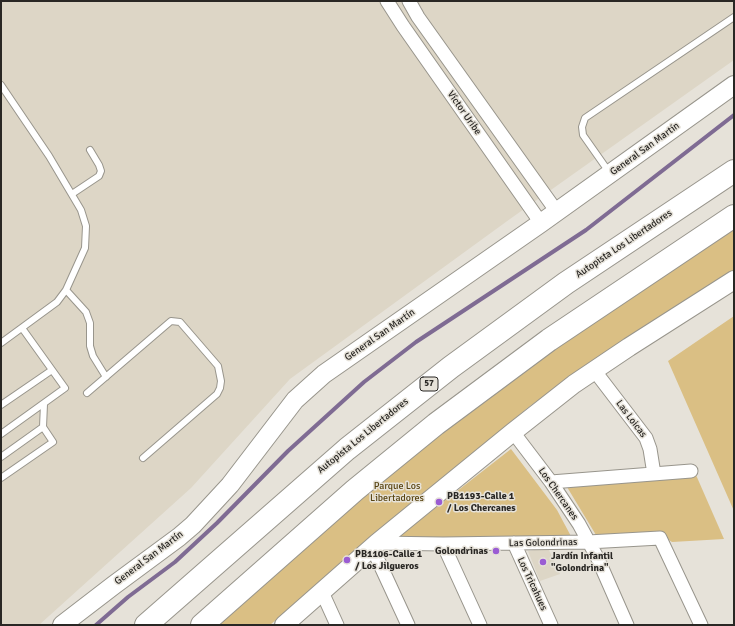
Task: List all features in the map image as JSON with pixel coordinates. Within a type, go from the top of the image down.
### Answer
[{"type":"highway","name":"Autopista Los Libertadores","points":[[146,625],[347,449],[451,366],[566,283],[734,171]]},
{"type":"highway","points":[[202,625],[356,490],[454,410],[560,332],[734,216]]},
{"type":"street","name":"Víctor Uribe","points":[[387,1],[541,223]]},
{"type":"street","name":"Víctor Uribe","points":[[409,1],[418,16],[557,212]]},
{"type":"street","name":"General San Martín","points":[[62,625],[179,537],[197,520],[230,485],[288,409],[324,374],[557,212],[734,85]]},
{"type":"street","points":[[284,625],[375,545],[513,432],[594,370],[734,280]]},
{"type":"street","name":"Las Loicas","points":[[594,370],[646,438],[650,449],[654,474]]},
{"type":"street","name":"Los Chercanes","points":[[513,432],[571,511],[608,582],[627,625]]},
{"type":"street","points":[[551,482],[691,471]]},
{"type":"street","name":"Las Golondrinas","points":[[375,545],[588,542],[660,538],[701,625]]},
{"type":"street","name":"Los Tricahues","points":[[514,543],[551,625]]},
{"type":"street","points":[[443,544],[480,625]]},
{"type":"street","points":[[375,545],[408,625]]},
{"type":"street","points":[[322,592],[337,625]]},
{"type":"lane","points":[[610,174],[583,135],[582,127],[585,118],[734,17]]},
{"type":"lane","points":[[1,85],[49,156],[72,194],[81,210],[86,226],[85,248],[66,290],[57,302],[1,343]]},
{"type":"lane","points":[[72,194],[99,176],[101,170],[90,150]]},
{"type":"lane","points":[[66,290],[86,312],[90,323],[90,346],[93,356],[106,377]]},
{"type":"lane","points":[[87,393],[171,321],[180,322],[218,366],[221,381],[217,394],[144,458]]},
{"type":"lane","points":[[1,434],[65,388],[22,328]]},
{"type":"lane","points":[[1,405],[52,370]]},
{"type":"lane","points":[[1,478],[53,442],[43,427],[44,404]]},
{"type":"lane","points":[[1,457],[43,427]]},
{"type":"shaded area","points":[[1,1],[734,1],[734,60],[510,219],[290,379],[191,488],[39,625],[1,625]]},
{"type":"shaded area","name":"Jardín Infantil \"Golondrina\"","points":[[548,548],[560,574],[540,581],[528,551]]},
{"type":"green space","name":"Parque Los Libertadores","points":[[734,227],[734,273],[601,356],[530,406],[363,544],[270,625],[216,625],[381,480],[482,398]]},
{"type":"green space","points":[[734,316],[734,511],[668,361]]},
{"type":"green space","points":[[511,449],[557,510],[573,540],[397,538]]},
{"type":"green space","points":[[696,475],[724,539],[672,542],[658,533],[596,535],[567,487]]},
{"type":"waterway","points":[[96,625],[128,597],[175,562],[217,523],[288,451],[364,382],[416,342],[586,230],[734,115]]},
{"type":"place","name":"PB1193-Calle 1 / Los Chercanes","points":[[439,502]]},
{"type":"place","name":"Golondrinas","points":[[496,551]]},
{"type":"place","name":"PB1106-Calle 1 / Los Jilgueros","points":[[347,560]]},
{"type":"place","name":"Jardín Infantil \"Golondrina\"","points":[[543,562]]}]
